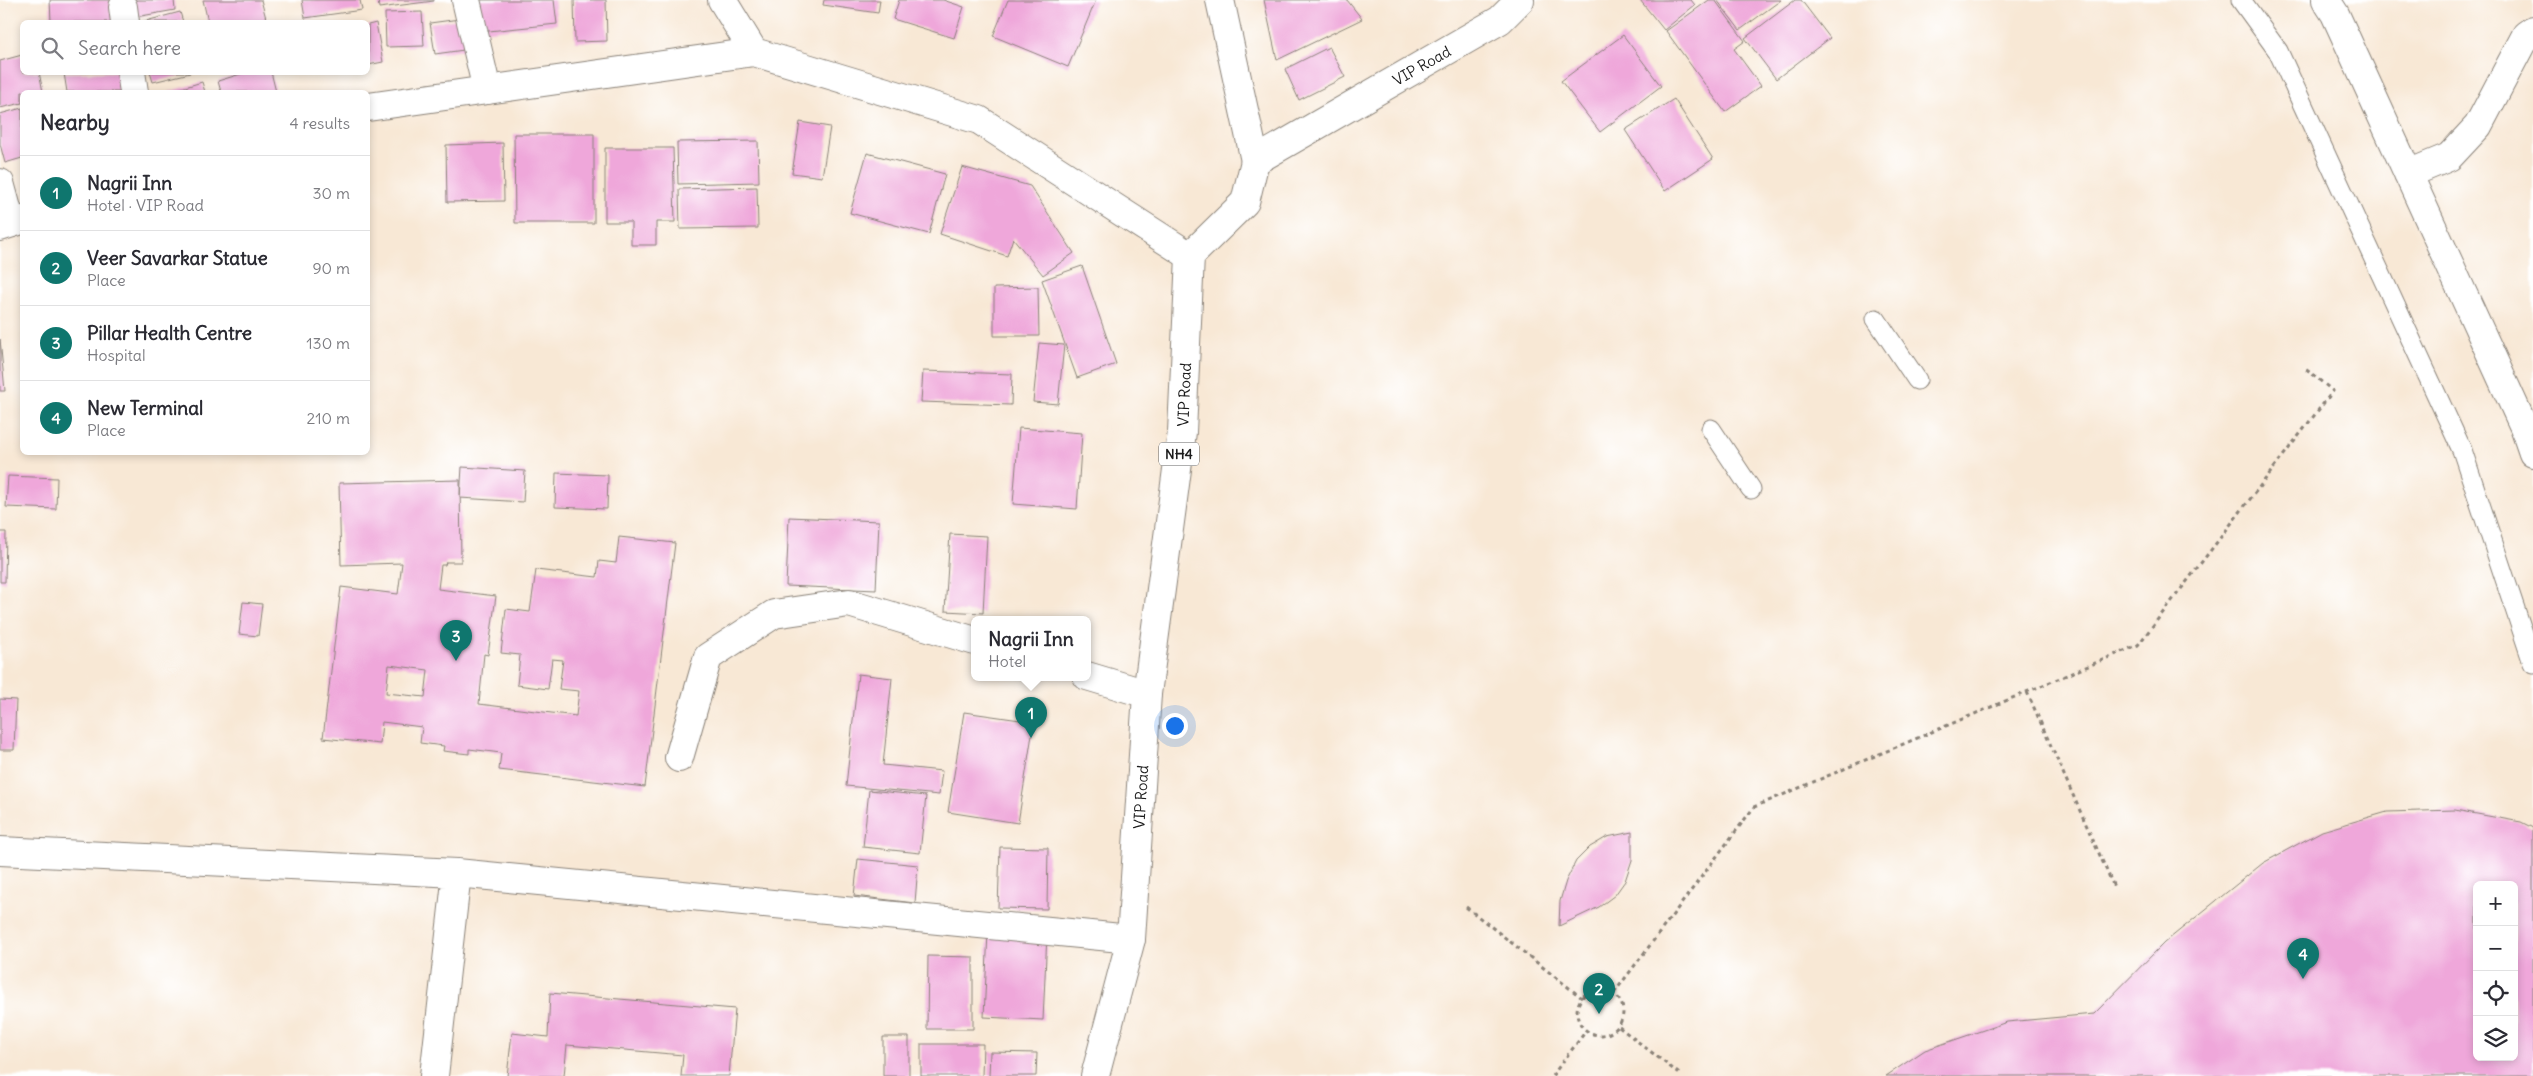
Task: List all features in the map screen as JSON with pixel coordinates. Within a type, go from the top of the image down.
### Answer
[{"type":"main road","points":[[466,0],[487,90]]},
{"type":"main road","points":[[722,0],[754,52]]},
{"type":"main road","points":[[370,106],[754,52],[979,120],[1190,256],[1245,202],[1255,161],[1220,0]]},
{"type":"main road","name":"VIP Road","points":[[1255,161],[1500,20],[1520,0]]},
{"type":"main road","points":[[2326,0],[2336,14],[2524,427],[2533,453]]},
{"type":"main road","points":[[2408,174],[2449,157],[2478,126],[2526,35],[2533,30]]},
{"type":"main road","points":[[131,75],[134,90]]},
{"type":"main road","points":[[0,183],[11,224]]},
{"type":"main road","name":"VIP Road","points":[[1095,1076],[1131,938],[1147,694],[1182,432],[1190,256]]},
{"type":"main road","points":[[679,758],[708,657],[774,614],[849,603],[971,640]]},
{"type":"main road","points":[[1091,677],[1147,694]]},
{"type":"main road","points":[[0,851],[457,873],[1131,938]]},
{"type":"main road","points":[[434,1076],[457,873]]},
{"type":"lane","points":[[2241,0],[2278,51],[2462,450],[2533,663]]},
{"type":"lane","points":[[1876,319],[1917,380]]},
{"type":"lane","points":[[1711,429],[1751,489]]},
{"type":"path","points":[[1614,993],[1754,807],[2138,645],[2333,391],[2304,368]]},
{"type":"path","points":[[2027,692],[2114,887]]},
{"type":"path","points":[[1466,907],[1582,998]]},
{"type":"path","points":[[1598,989],[1614,993],[1622,1003],[1624,1011],[1619,1027],[1611,1034],[1603,1036],[1593,1035],[1578,1021],[1577,1012],[1582,998],[1598,989]]},
{"type":"path","points":[[1619,1027],[1682,1076]]},
{"type":"path","points":[[1552,1076],[1586,1030]]},
{"type":"building","points":[[50,0],[114,0],[116,20],[51,20]]},
{"type":"building","points":[[127,0],[174,0],[175,10],[130,18]]},
{"type":"building","points":[[203,0],[261,0],[266,20],[208,20]]},
{"type":"building","points":[[302,0],[360,0],[362,10],[305,18]]},
{"type":"building","points":[[378,0],[434,0],[434,1],[379,8]]},
{"type":"building","points":[[475,0],[554,0],[557,24],[479,32]]},
{"type":"building","points":[[574,0],[606,0],[607,41],[575,42]]},
{"type":"building","points":[[824,0],[880,0],[878,13],[823,5]]},
{"type":"building","points":[[899,0],[943,0],[964,7],[954,38],[893,19]]},
{"type":"building","points":[[1008,0],[1096,0],[1068,67],[993,36]]},
{"type":"building","points":[[1264,0],[1347,0],[1362,19],[1277,60]]},
{"type":"building","points":[[1640,0],[1691,0],[1695,5],[1664,30]]},
{"type":"building","points":[[1709,0],[1715,0],[1745,41],[1734,49],[1761,86],[1725,112],[1666,31]]},
{"type":"building","points":[[1717,0],[1781,0],[1740,30]]},
{"type":"building","points":[[1795,0],[1801,0],[1830,38],[1776,79],[1745,38]]},
{"type":"building","points":[[180,12],[182,20],[150,20]]},
{"type":"building","points":[[422,12],[424,46],[386,47],[385,13]]},
{"type":"building","points":[[467,18],[471,49],[435,54],[430,23]]},
{"type":"building","points":[[376,23],[383,62],[370,65],[370,24]]},
{"type":"building","points":[[1623,35],[1661,86],[1600,132],[1561,81]]},
{"type":"building","points":[[1329,47],[1345,77],[1299,100],[1285,69]]},
{"type":"building","points":[[20,56],[20,75],[40,75],[43,90],[20,90],[20,103],[0,108],[0,61]]},
{"type":"building","points":[[64,75],[123,75],[126,90],[67,90]]},
{"type":"building","points":[[151,75],[182,75],[153,82]]},
{"type":"building","points":[[237,75],[272,75],[276,90],[220,90],[218,81]]},
{"type":"building","points":[[202,82],[204,90],[175,90]]},
{"type":"building","points":[[1674,99],[1713,159],[1665,191],[1625,130]]},
{"type":"building","points":[[20,109],[20,159],[5,163],[0,144],[0,114]]},
{"type":"building","points":[[800,122],[830,127],[822,177],[792,173]]},
{"type":"building","points":[[514,134],[594,134],[594,223],[515,223]]},
{"type":"building","points":[[758,141],[759,182],[678,184],[677,142]]},
{"type":"building","points":[[503,143],[504,201],[447,202],[446,145]]},
{"type":"building","points":[[605,148],[673,148],[675,222],[656,222],[656,245],[631,245],[631,222],[605,222]]},
{"type":"building","points":[[867,153],[945,174],[929,234],[850,213]]},
{"type":"building","points":[[962,167],[1030,186],[1074,253],[1043,275],[1013,238],[1007,256],[940,234]]},
{"type":"building","points":[[757,187],[758,228],[680,229],[679,189]]},
{"type":"building","points":[[1082,266],[1116,364],[1077,378],[1042,280]]},
{"type":"building","points":[[1038,287],[1039,336],[994,336],[994,288]]},
{"type":"building","points":[[0,339],[5,391],[0,391]]},
{"type":"building","points":[[1039,343],[1064,345],[1058,404],[1033,402]]},
{"type":"building","points":[[923,371],[1012,374],[1011,405],[921,402]]},
{"type":"building","points":[[1019,428],[1082,433],[1077,509],[1013,504]]},
{"type":"building","points":[[462,467],[525,471],[523,502],[460,498]]},
{"type":"building","points":[[556,473],[608,475],[607,509],[555,507]]},
{"type":"building","points":[[8,476],[57,478],[56,509],[6,507]]},
{"type":"building","points":[[460,480],[461,562],[446,562],[445,565],[441,565],[438,589],[496,596],[488,655],[484,654],[479,704],[576,716],[579,691],[559,689],[563,660],[552,659],[548,689],[517,685],[520,655],[501,653],[506,609],[530,612],[536,570],[597,577],[599,561],[616,563],[619,537],[675,543],[645,787],[499,770],[501,753],[469,749],[469,754],[443,751],[444,746],[420,743],[422,727],[382,722],[380,744],[323,738],[341,587],[398,594],[402,563],[341,565],[339,483]],"holes":[[[389,665],[428,670],[425,697],[386,693]]]},
{"type":"building","points":[[789,517],[879,521],[876,590],[786,586]]},
{"type":"building","points":[[0,532],[6,532],[5,582],[0,582]]},
{"type":"building","points":[[950,534],[987,536],[983,613],[945,611]]},
{"type":"building","points":[[243,602],[262,604],[258,636],[239,634]]},
{"type":"building","points":[[858,674],[892,678],[883,765],[942,771],[939,795],[846,786]]},
{"type":"building","points":[[0,699],[16,700],[14,750],[0,750]]},
{"type":"building","points":[[964,712],[1034,722],[1018,823],[948,812]]},
{"type":"building","points":[[869,790],[926,796],[920,853],[863,847]]},
{"type":"building","points":[[2455,810],[2521,822],[2533,828],[2533,1076],[1886,1076],[1925,1050],[2007,1022],[2094,1014],[2164,943],[2263,863],[2322,831],[2387,812]]},
{"type":"building","points":[[1632,832],[1632,860],[1625,881],[1615,895],[1599,907],[1559,926],[1560,901],[1566,881],[1576,861],[1590,847],[1607,837]]},
{"type":"building","points":[[1000,847],[1048,848],[1047,909],[998,908]]},
{"type":"building","points":[[858,859],[918,865],[915,903],[854,896]]},
{"type":"building","points":[[988,932],[1047,934],[1043,1020],[984,1017]]},
{"type":"building","points":[[928,956],[973,957],[973,1029],[927,1029]]},
{"type":"building","points":[[550,993],[735,1009],[729,1076],[681,1076],[683,1055],[567,1045],[564,1076],[507,1076],[512,1033],[548,1037]]},
{"type":"building","points":[[883,1037],[909,1037],[909,1076],[883,1076]]},
{"type":"building","points":[[921,1044],[983,1044],[982,1076],[921,1076]]},
{"type":"building","points":[[990,1052],[1037,1053],[1036,1076],[989,1076]]},
{"type":"place","name":"Pillar Health Centre","points":[[456,661]]},
{"type":"place","name":"Nagrii Inn","points":[[1031,738]]},
{"type":"place","name":"New Terminal","points":[[2303,979]]},
{"type":"place","name":"Veer Savarkar Statue","points":[[1599,1014]]}]
